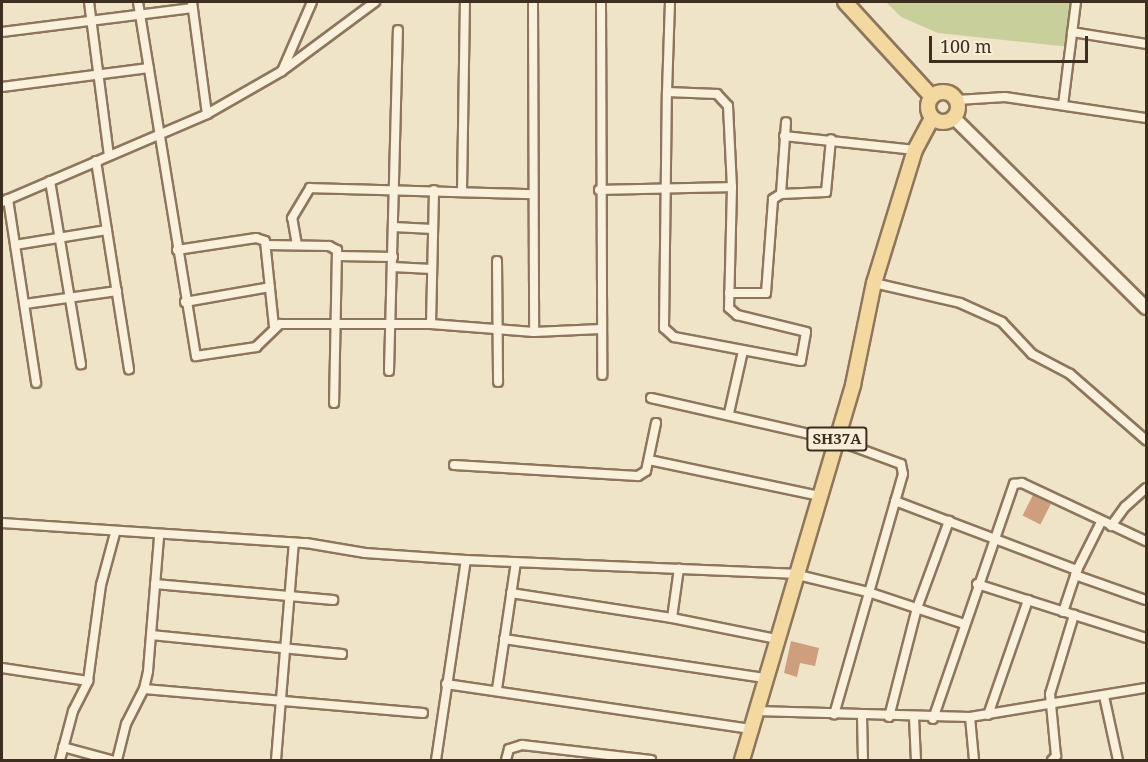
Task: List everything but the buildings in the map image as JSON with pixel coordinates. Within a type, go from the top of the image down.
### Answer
[{"type":"main road","points":[[845,2],[931,96]]},
{"type":"main road","points":[[931,96],[948,92],[957,100],[954,118]]},
{"type":"main road","points":[[931,96],[927,108],[932,118],[944,123],[954,118]]},
{"type":"main road","name":"SH37A","points":[[742,760],[794,574],[836,440],[874,283],[915,150],[932,118]]},
{"type":"main road","points":[[954,118],[1146,308]]},
{"type":"street","points":[[89,2],[109,155]]},
{"type":"street","points":[[138,2],[185,302],[196,356],[256,347],[265,341],[274,326],[266,245]]},
{"type":"street","points":[[282,71],[312,2]]},
{"type":"street","points":[[357,2],[371,4]]},
{"type":"street","points":[[462,191],[465,2]]},
{"type":"street","points":[[533,2],[530,194],[534,332]]},
{"type":"street","points":[[601,2],[599,190],[602,375]]},
{"type":"street","points":[[667,92],[708,92],[723,98],[728,105],[732,187],[729,308],[736,315],[803,330],[808,335],[803,358],[798,362],[667,333],[666,189],[667,92],[670,2]]},
{"type":"street","points":[[1063,105],[1076,2]]},
{"type":"street","points":[[36,383],[15,244],[5,201],[207,114],[282,71],[371,4]]},
{"type":"street","points":[[2,32],[192,5],[207,114]]},
{"type":"street","points":[[389,371],[398,30]]},
{"type":"street","points":[[1072,32],[1146,44]]},
{"type":"street","points":[[2,87],[149,68]]},
{"type":"street","points":[[957,100],[1005,97],[1146,118]]},
{"type":"street","points":[[781,194],[786,122]]},
{"type":"street","points":[[784,136],[831,139],[915,150]]},
{"type":"street","points":[[729,293],[765,293],[773,199],[781,194],[826,192],[831,139]]},
{"type":"street","points":[[96,161],[129,369]]},
{"type":"street","points":[[50,181],[81,364]]},
{"type":"street","points":[[599,190],[732,187]]},
{"type":"street","points":[[297,245],[292,218],[310,188],[530,194]]},
{"type":"street","points":[[431,324],[434,190]]},
{"type":"street","points":[[393,227],[433,229]]},
{"type":"street","points":[[15,244],[107,230]]},
{"type":"street","points":[[177,250],[256,238],[266,245],[334,247],[338,256],[333,323],[334,403]]},
{"type":"street","points":[[338,256],[393,257]]},
{"type":"street","points":[[497,261],[498,382]]},
{"type":"street","points":[[392,267],[432,269]]},
{"type":"street","points":[[874,283],[960,303],[1002,322],[1032,354],[1070,374],[1146,440]]},
{"type":"street","points":[[185,302],[270,287]]},
{"type":"street","points":[[25,304],[117,291]]},
{"type":"street","points":[[274,326],[333,323],[431,324],[534,332],[601,329]]},
{"type":"street","points":[[729,413],[743,351]]},
{"type":"street","points":[[651,398],[729,413],[836,440],[901,464],[903,474],[834,714]]},
{"type":"street","points":[[454,465],[638,476],[646,471],[656,423]]},
{"type":"street","points":[[649,460],[820,496]]},
{"type":"street","points":[[933,719],[993,537],[1011,489],[1018,482],[1146,541]]},
{"type":"street","points":[[1111,526],[1125,507],[1146,488]]},
{"type":"street","points":[[895,501],[993,537],[1146,600]]},
{"type":"street","points":[[889,717],[917,608],[949,521]]},
{"type":"street","points":[[1063,612],[1076,573],[1101,522]]},
{"type":"street","points":[[2,524],[294,543],[365,553],[466,560],[794,574],[868,592],[964,624]]},
{"type":"street","points":[[60,760],[73,711],[88,681],[101,585],[115,533]]},
{"type":"street","points":[[117,760],[131,710],[144,689],[159,536]]},
{"type":"street","points":[[276,760],[294,543]]},
{"type":"street","points":[[436,760],[466,560]]},
{"type":"street","points":[[497,689],[516,562]]},
{"type":"street","points":[[672,618],[679,568]]},
{"type":"street","points":[[155,584],[333,600]]},
{"type":"street","points":[[977,584],[1146,638]]},
{"type":"street","points":[[511,593],[672,618],[776,639]]},
{"type":"street","points":[[988,715],[1028,600]]},
{"type":"street","points":[[1052,760],[1056,756],[1050,705],[1074,615]]},
{"type":"street","points":[[151,635],[342,654]]},
{"type":"street","points":[[504,639],[766,678]]},
{"type":"street","points":[[2,668],[88,681]]},
{"type":"street","points":[[446,684],[497,689],[751,729]]},
{"type":"street","points":[[756,711],[933,719],[970,717],[1146,688]]},
{"type":"street","points":[[144,689],[423,713]]},
{"type":"street","points":[[1104,696],[1118,760]]},
{"type":"street","points":[[862,716],[863,760]]},
{"type":"street","points":[[970,717],[974,760]]},
{"type":"street","points":[[914,718],[916,760]]},
{"type":"street","points":[[506,760],[509,749],[522,745],[651,760]]},
{"type":"street","points":[[63,747],[111,760]]},
{"type":"green space","points":[[886,2],[1077,2],[1070,47],[938,33],[901,17]]}]
